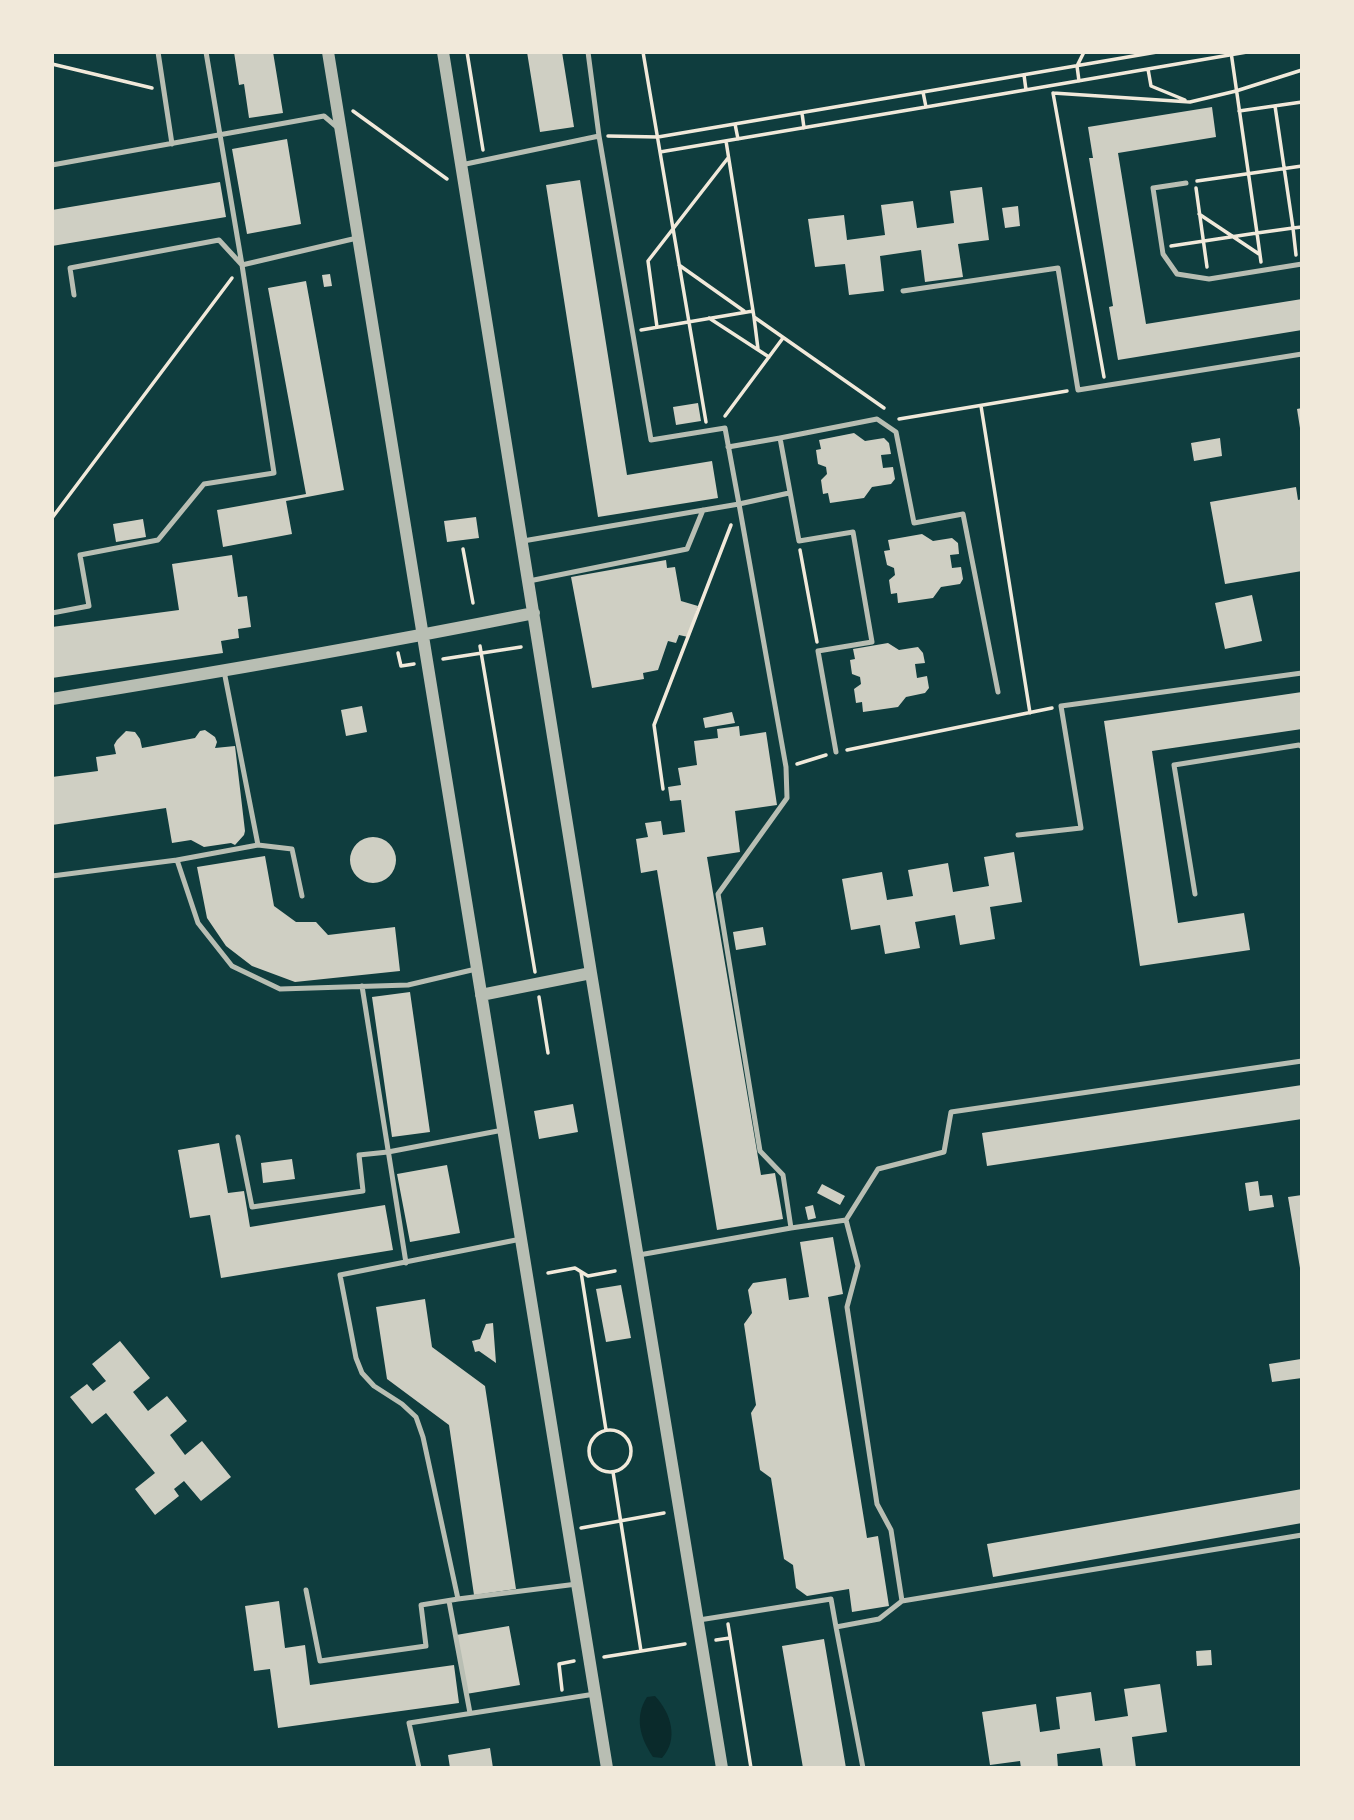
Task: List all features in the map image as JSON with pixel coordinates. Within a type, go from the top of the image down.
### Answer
[{"type":"street","points":[[328,52],[607,1768]]},
{"type":"street","points":[[443,52],[722,1768]]},
{"type":"street","points":[[52,699],[224,671],[534,613]]},
{"type":"street","points":[[481,995],[591,973]]},
{"type":"lane","points":[[158,52],[172,144]]},
{"type":"lane","points":[[52,613],[89,606],[80,555],[158,540],[204,484],[274,472],[206,52]]},
{"type":"lane","points":[[588,52],[598,136],[651,440],[725,428],[786,767],[787,798],[718,894],[760,1151],[783,1175],[791,1228]]},
{"type":"lane","points":[[52,165],[324,116],[340,130]]},
{"type":"lane","points":[[461,165],[598,136]]},
{"type":"lane","points":[[1186,183],[1153,188],[1163,254],[1177,274],[1209,279],[1300,265]]},
{"type":"lane","points":[[242,265],[358,238]]},
{"type":"lane","points":[[74,295],[70,268],[206,242],[219,240],[242,265]]},
{"type":"lane","points":[[903,291],[1058,268],[1078,390],[1301,354]]},
{"type":"lane","points":[[728,447],[877,419],[896,432],[914,523],[963,514],[998,692]]},
{"type":"lane","points":[[780,438],[799,541],[853,532],[872,642],[818,651],[836,752]]},
{"type":"lane","points":[[523,541],[789,493]]},
{"type":"lane","points":[[529,581],[688,549],[703,510]]},
{"type":"lane","points":[[224,671],[258,845]]},
{"type":"lane","points":[[1018,835],[1082,828],[1061,706],[1301,673]]},
{"type":"lane","points":[[1195,894],[1174,765],[1301,747]]},
{"type":"lane","points":[[52,876],[177,860],[258,845],[292,849],[302,896]]},
{"type":"lane","points":[[177,860],[198,923],[232,966],[280,989],[408,985],[477,968]]},
{"type":"lane","points":[[362,986],[406,1263]]},
{"type":"lane","points":[[902,1601],[891,1530],[877,1504],[847,1307],[858,1266],[846,1220],[878,1169],[944,1152],[951,1112],[1301,1061]]},
{"type":"lane","points":[[238,1137],[252,1207],[363,1191],[359,1155],[503,1130]]},
{"type":"lane","points":[[639,1255],[846,1220]]},
{"type":"lane","points":[[458,1599],[423,1437],[416,1417],[402,1404],[374,1386],[362,1373],[356,1359],[340,1275],[521,1240]]},
{"type":"lane","points":[[836,1627],[879,1619],[902,1601],[1301,1535]]},
{"type":"lane","points":[[306,1590],[320,1661],[426,1646],[421,1605],[577,1584]]},
{"type":"lane","points":[[698,1621],[831,1599],[863,1768]]},
{"type":"lane","points":[[449,1601],[470,1713]]},
{"type":"lane","points":[[419,1768],[409,1723],[595,1694]]},
{"type":"path","points":[[467,52],[485,159]]},
{"type":"path","points":[[643,52],[708,430]]},
{"type":"path","points":[[1079,81],[1077,66],[1084,52]]},
{"type":"path","points":[[598,136],[657,137],[1157,52]]},
{"type":"path","points":[[660,152],[1247,52]]},
{"type":"path","points":[[1231,54],[1262,271]]},
{"type":"path","points":[[52,64],[164,91]]},
{"type":"path","points":[[1148,69],[1151,86],[1190,102]]},
{"type":"path","points":[[1053,93],[1190,102],[1301,70]]},
{"type":"path","points":[[1024,75],[1026,90]]},
{"type":"path","points":[[1052,86],[1106,385]]},
{"type":"path","points":[[923,92],[926,107]]},
{"type":"path","points":[[1239,111],[1301,102]]},
{"type":"path","points":[[1275,106],[1300,265]]},
{"type":"path","points":[[353,111],[447,179]]},
{"type":"path","points":[[802,113],[804,128]]},
{"type":"path","points":[[735,124],[738,139]]},
{"type":"path","points":[[726,141],[758,349]]},
{"type":"path","points":[[657,327],[648,261],[728,158]]},
{"type":"path","points":[[1209,279],[1195,181],[1301,166]]},
{"type":"path","points":[[1199,214],[1260,255]]},
{"type":"path","points":[[1162,247],[1301,227]]},
{"type":"path","points":[[52,519],[242,265]]},
{"type":"path","points":[[679,265],[746,312]]},
{"type":"path","points":[[632,331],[753,311]]},
{"type":"path","points":[[754,317],[900,420],[1078,390]]},
{"type":"path","points":[[709,318],[769,357]]},
{"type":"path","points":[[716,429],[783,337]]},
{"type":"path","points":[[981,406],[1030,713]]},
{"type":"path","points":[[663,789],[654,725],[739,504]]},
{"type":"path","points":[[799,541],[818,651]]},
{"type":"path","points":[[463,549],[472,603]]},
{"type":"path","points":[[480,646],[548,1053]]},
{"type":"path","points":[[443,659],[521,646]]},
{"type":"path","points":[[398,653],[401,666],[416,664]]},
{"type":"path","points":[[786,767],[836,752],[1061,706]]},
{"type":"path","points":[[548,1273],[575,1268],[588,1276],[615,1271]]},
{"type":"path","points":[[581,1272],[606,1430]]},
{"type":"path","points":[[606,1430],[616,1430],[624,1435],[630,1443],[632,1453],[629,1462],[622,1469],[613,1472],[603,1471],[590,1459],[592,1441],[606,1430]]},
{"type":"path","points":[[613,1472],[641,1651]]},
{"type":"path","points":[[581,1528],[664,1513]]},
{"type":"path","points":[[727,1616],[751,1768]]},
{"type":"path","points":[[716,1640],[730,1638]]},
{"type":"path","points":[[600,1657],[685,1644]]},
{"type":"path","points":[[564,1699],[559,1664],[574,1661]]},
{"type":"water","points":[[655,1696],[665,1710],[671,1726],[670,1743],[662,1758],[653,1757],[640,1727],[643,1705],[647,1697]]},
{"type":"building","points":[[234,52],[273,52],[283,113],[249,118],[244,84],[239,85]]},
{"type":"building","points":[[527,52],[562,52],[574,127],[540,132]]},
{"type":"building","points":[[1212,107],[1216,137],[1118,153],[1146,324],[1302,299],[1302,330],[1118,360],[1109,307],[1113,306],[1089,158],[1093,158],[1088,127]]},
{"type":"building","points":[[287,139],[301,224],[247,234],[232,149]]},
{"type":"building","points":[[580,180],[627,475],[712,461],[718,498],[598,517],[546,185]]},
{"type":"building","points":[[220,182],[226,217],[52,246],[52,210]]},
{"type":"building","points":[[982,187],[989,240],[958,244],[963,277],[925,282],[921,250],[880,256],[884,291],[849,295],[845,264],[815,267],[808,219],[844,215],[847,240],[885,235],[881,205],[913,201],[917,228],[954,223],[950,191]]},
{"type":"building","points":[[1018,206],[1020,226],[1005,228],[1002,208]]},
{"type":"building","points":[[330,274],[332,286],[324,287],[322,275]]},
{"type":"building","points":[[306,281],[344,490],[286,501],[292,534],[223,547],[217,510],[306,494],[268,288]]},
{"type":"building","points":[[698,403],[701,421],[676,425],[673,407]]},
{"type":"building","points":[[1302,408],[1302,428],[1300,428],[1297,409]]},
{"type":"building","points":[[854,433],[865,441],[884,438],[889,443],[891,454],[881,455],[883,468],[893,467],[895,479],[891,484],[872,487],[864,498],[830,503],[828,493],[823,494],[821,480],[827,474],[826,467],[818,464],[816,450],[821,449],[819,440]]},
{"type":"building","points":[[1220,438],[1222,456],[1194,461],[1191,443]]},
{"type":"building","points":[[1296,487],[1298,500],[1302,499],[1302,571],[1225,584],[1210,502]]},
{"type":"building","points":[[476,517],[479,538],[447,542],[444,521]]},
{"type":"building","points":[[143,519],[146,537],[116,542],[113,524]]},
{"type":"building","points":[[922,534],[933,541],[952,538],[958,543],[959,554],[950,555],[952,568],[961,567],[963,579],[960,584],[941,587],[933,598],[898,603],[897,593],[891,594],[889,580],[895,575],[894,568],[887,565],[884,551],[890,550],[888,540]]},
{"type":"building","points":[[232,555],[238,597],[247,596],[251,627],[238,629],[239,638],[221,641],[223,653],[52,678],[52,627],[179,610],[172,564]]},
{"type":"building","points":[[666,560],[667,568],[675,567],[681,601],[698,606],[688,637],[679,635],[676,643],[668,641],[658,670],[643,673],[644,679],[592,688],[571,577]]},
{"type":"building","points":[[1252,595],[1262,641],[1225,649],[1215,603]]},
{"type":"building","points":[[888,643],[899,650],[918,647],[923,653],[925,663],[915,664],[917,678],[927,676],[929,688],[925,693],[906,697],[898,707],[863,712],[862,702],[856,703],[854,689],[861,684],[860,677],[852,674],[850,660],[855,659],[853,649]]},
{"type":"building","points":[[1302,692],[1302,729],[1152,751],[1178,923],[1244,913],[1250,950],[1140,966],[1104,721]]},
{"type":"building","points":[[362,706],[367,732],[346,736],[341,710]]},
{"type":"building","points":[[732,712],[735,723],[705,728],[703,718]]},
{"type":"building","points":[[739,726],[740,736],[766,732],[777,805],[735,811],[740,852],[707,857],[761,1175],[775,1173],[783,1219],[717,1230],[657,870],[641,873],[636,839],[648,837],[645,823],[661,821],[663,835],[685,832],[681,800],[670,801],[668,787],[681,785],[678,768],[697,765],[694,741],[718,738],[717,729]]},
{"type":"building","points":[[205,730],[215,737],[215,748],[235,746],[245,831],[235,845],[231,843],[204,847],[191,840],[172,843],[166,808],[52,825],[52,777],[98,771],[96,757],[116,754],[114,745],[126,731],[135,732],[142,748],[195,738],[200,731]]},
{"type":"building","points":[[373,837],[389,844],[396,860],[389,876],[373,883],[357,876],[350,860],[357,844]]},
{"type":"building","points":[[1014,852],[1022,902],[990,907],[995,939],[960,945],[955,915],[915,922],[920,948],[885,954],[880,925],[851,930],[842,879],[882,872],[887,900],[913,896],[908,870],[948,863],[953,892],[989,886],[984,857]]},
{"type":"building","points":[[265,856],[274,906],[296,922],[316,922],[328,935],[395,927],[400,971],[295,982],[252,966],[226,946],[207,918],[197,867]]},
{"type":"building","points":[[763,927],[766,945],[736,950],[733,932]]},
{"type":"building","points":[[410,992],[430,1132],[392,1137],[372,997]]},
{"type":"building","points":[[1302,1085],[1302,1119],[987,1166],[982,1133]]},
{"type":"building","points":[[573,1104],[578,1132],[539,1139],[534,1111]]},
{"type":"building","points":[[219,1143],[228,1193],[244,1191],[250,1227],[385,1205],[393,1250],[221,1278],[210,1215],[190,1218],[178,1150]]},
{"type":"building","points":[[292,1159],[295,1179],[263,1183],[261,1163]]},
{"type":"building","points":[[447,1165],[460,1233],[410,1242],[397,1174]]},
{"type":"building","points":[[1258,1181],[1260,1196],[1272,1195],[1274,1207],[1249,1211],[1245,1183]]},
{"type":"building","points":[[822,1184],[845,1196],[840,1205],[817,1193]]},
{"type":"building","points":[[1302,1195],[1302,1268],[1300,1268],[1288,1197]]},
{"type":"building","points":[[813,1205],[816,1218],[808,1220],[805,1207]]},
{"type":"building","points":[[833,1237],[843,1294],[828,1297],[867,1538],[878,1536],[889,1606],[852,1612],[849,1589],[807,1596],[796,1588],[793,1565],[784,1559],[771,1478],[760,1470],[751,1413],[756,1405],[744,1324],[752,1313],[748,1290],[753,1283],[786,1278],[789,1300],[809,1297],[800,1242]]},
{"type":"building","points":[[621,1285],[631,1338],[606,1342],[596,1289]]},
{"type":"building","points":[[425,1299],[432,1347],[485,1386],[516,1589],[474,1595],[449,1425],[387,1379],[376,1307]]},
{"type":"building","points":[[493,1323],[496,1363],[479,1351],[475,1352],[472,1341],[480,1339],[486,1324]]},
{"type":"building","points":[[120,1341],[150,1378],[133,1392],[148,1411],[167,1396],[187,1421],[170,1435],[185,1455],[202,1441],[231,1477],[201,1501],[184,1481],[174,1489],[179,1496],[155,1515],[135,1489],[155,1473],[106,1413],[92,1424],[70,1397],[87,1384],[93,1391],[106,1381],[92,1364]]},
{"type":"building","points":[[1301,1359],[1302,1378],[1272,1382],[1269,1364]]},
{"type":"building","points":[[1302,1489],[1302,1523],[993,1577],[987,1544]]},
{"type":"building","points":[[279,1601],[285,1648],[305,1645],[310,1685],[454,1665],[459,1703],[278,1728],[270,1669],[254,1671],[245,1606]]},
{"type":"building","points":[[509,1626],[520,1685],[466,1694],[456,1635]]},
{"type":"building","points":[[824,1639],[846,1768],[803,1768],[782,1646]]},
{"type":"building","points":[[1211,1650],[1212,1665],[1197,1666],[1196,1651]]},
{"type":"building","points":[[1160,1684],[1167,1732],[1132,1737],[1136,1768],[1103,1768],[1100,1748],[1057,1754],[1058,1768],[1021,1768],[1020,1761],[990,1765],[982,1712],[1036,1704],[1040,1732],[1060,1729],[1056,1697],[1091,1692],[1095,1721],[1128,1716],[1124,1689]]},
{"type":"building","points":[[490,1748],[493,1768],[450,1768],[448,1755]]}]
